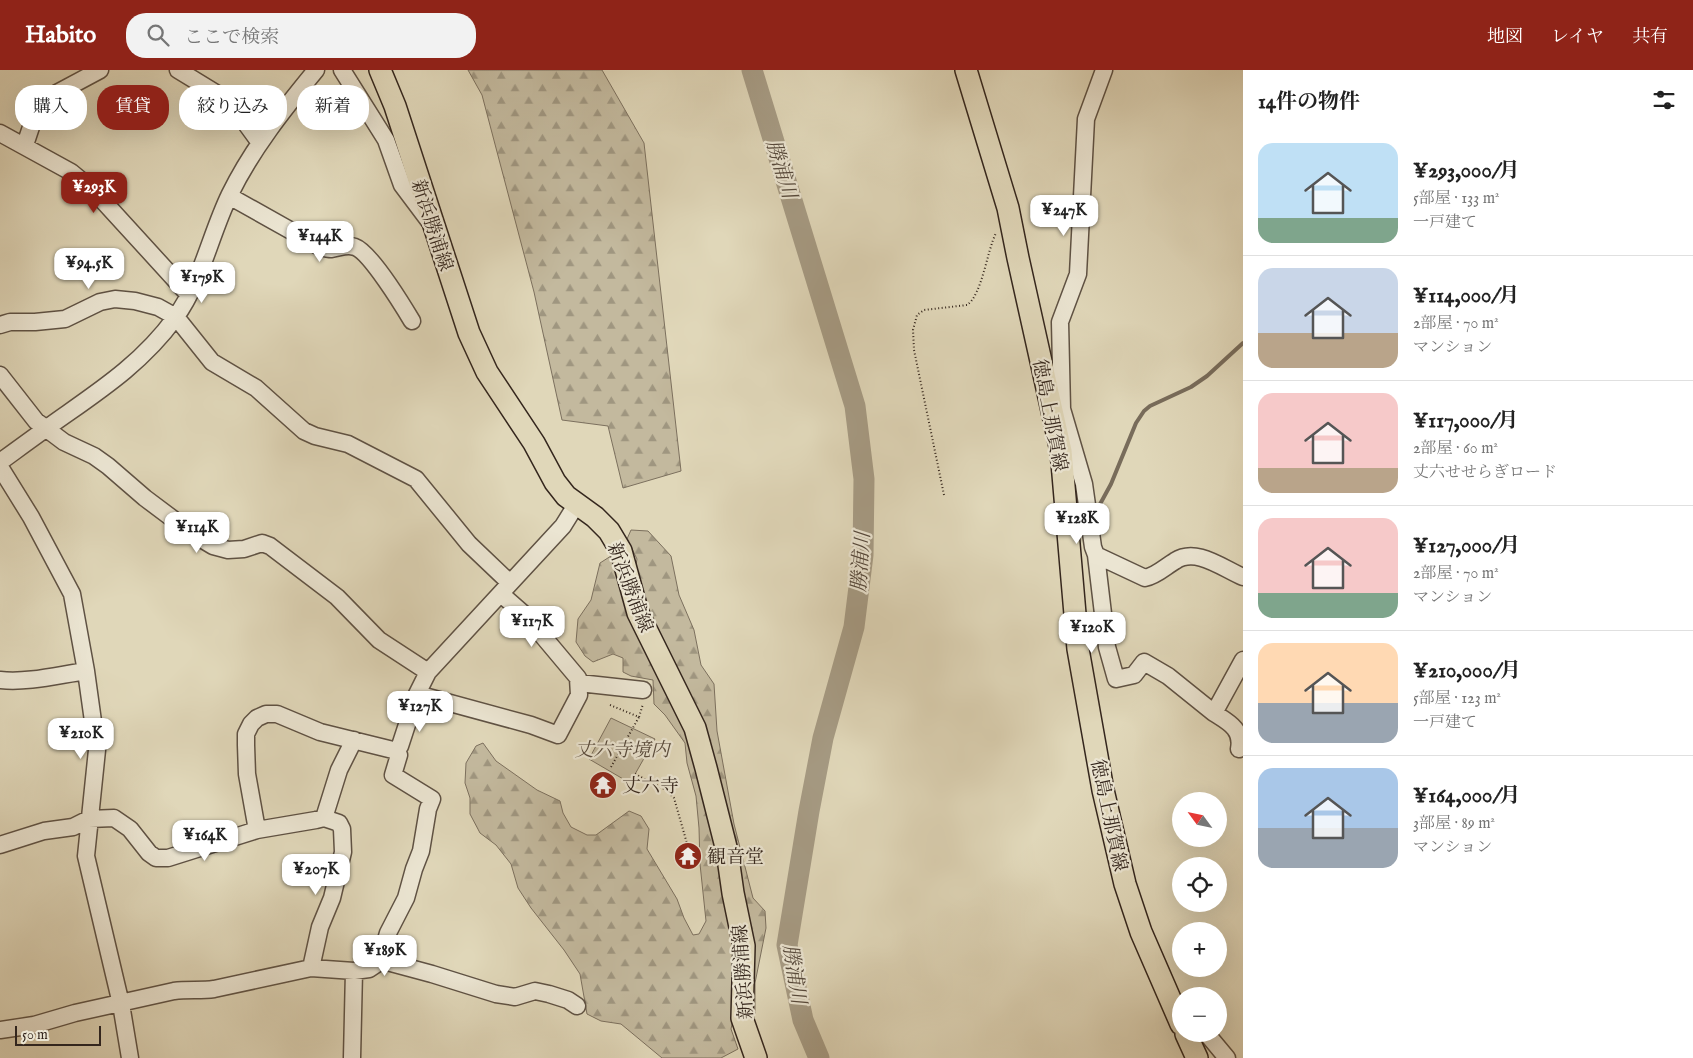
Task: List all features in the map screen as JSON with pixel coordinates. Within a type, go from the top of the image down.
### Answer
[{"type":"main road","name":"新浜勝浦線","points":[[380,70],[394,106],[477,353],[487,372],[534,443],[555,482],[566,496],[595,517],[609,531],[621,551],[638,614],[685,708],[701,748],[728,851],[733,893],[744,946],[742,1018],[756,1058]]},
{"type":"main road","name":"徳島上那賀線","points":[[966,70],[1008,208],[1018,258],[1058,411],[1078,649],[1102,790],[1125,884],[1141,932],[1172,995]]},
{"type":"main road","points":[[1190,1042],[1197,1058]]},
{"type":"street","points":[[25,145],[34,122],[57,93],[100,70]]},
{"type":"street","points":[[178,70],[224,98],[233,106],[260,143]]},
{"type":"street","points":[[0,462],[129,369],[156,342],[189,295],[206,258],[229,196],[241,172],[260,143],[316,70]]},
{"type":"street","points":[[342,70],[386,140],[402,185],[433,226]]},
{"type":"street","points":[[1104,70],[1086,119],[1078,274],[1060,322],[1058,411],[1084,484],[1093,547],[1096,555],[1107,647],[1116,679],[1134,675],[1144,662],[1168,676],[1233,726],[1240,735],[1239,749]]},
{"type":"street","points":[[0,133],[25,145],[71,172],[94,191],[189,295]]},
{"type":"street","points":[[229,196],[320,247],[330,249],[346,246],[355,247],[364,253],[391,288],[412,321]]},
{"type":"street","points":[[0,325],[10,322],[65,319],[100,302],[115,299],[135,300],[158,307],[176,316],[212,362],[256,388],[304,430],[315,436],[348,444],[416,480],[578,678],[579,689],[558,736],[531,725],[417,694]]},
{"type":"street","points":[[0,375],[36,421],[64,442],[94,456],[108,466],[145,498],[193,534],[213,546],[228,550],[244,549],[262,543],[270,546],[337,597],[379,640],[428,672]]},
{"type":"street","points":[[0,467],[31,517],[72,594],[86,671],[97,750],[86,856],[121,1004],[130,1058]]},
{"type":"street","points":[[0,1030],[34,1026],[75,1013],[174,991],[214,989],[311,968],[354,971],[369,969],[380,960],[388,933],[406,898],[421,851],[428,809],[432,799],[392,774],[399,755],[397,751],[417,694],[428,672],[563,526],[576,505]]},
{"type":"street","points":[[1096,555],[1145,578],[1152,577],[1183,556],[1196,556],[1243,577]]},
{"type":"street","points":[[1214,713],[1243,660]]},
{"type":"street","points":[[0,680],[26,680],[86,671]]},
{"type":"street","points":[[579,689],[644,690]]},
{"type":"street","points":[[257,830],[247,774],[246,746],[246,734],[251,724],[257,718],[266,714],[277,714],[320,732],[397,751]]},
{"type":"street","points":[[324,818],[339,770],[354,740]]},
{"type":"street","points":[[0,845],[44,831],[74,827],[89,819],[114,818],[130,829],[148,853],[156,858],[168,858],[257,830],[324,818],[339,823],[342,829],[343,852],[332,898],[320,927],[311,968]]},
{"type":"street","points":[[380,960],[496,994],[514,998],[528,995],[535,991],[568,1000],[576,1006]]},
{"type":"street","points":[[352,1058],[354,971]]},
{"type":"street","points":[[1214,1042],[1227,1058]]},
{"type":"path","points":[[944,495],[914,350],[912,330],[917,316],[924,310],[967,305],[973,301],[983,273],[990,244],[1008,208]]},
{"type":"path","points":[[611,767],[639,717],[644,690]]},
{"type":"path","points":[[610,705],[639,717]]},
{"type":"path","points":[[635,774],[666,790],[674,798],[688,848]]},
{"type":"green space","points":[[468,70],[602,70],[644,143],[681,471],[623,488],[608,426],[562,420],[534,292],[482,95]]},
{"type":"green space","points":[[631,530],[648,531],[671,556],[679,595],[694,630],[701,665],[714,684],[717,731],[734,824],[753,898],[765,911],[766,928],[755,983],[755,1014],[735,1010],[731,1029],[738,1049],[721,1058],[662,1058],[621,1024],[601,1021],[587,1014],[580,974],[518,888],[511,864],[496,845],[480,833],[470,814],[470,798],[465,783],[466,763],[476,746],[483,743],[496,761],[537,790],[560,801],[563,813],[571,827],[587,835],[596,835],[629,811],[641,816],[649,829],[647,849],[677,899],[693,935],[699,934],[706,921],[696,796],[687,763],[685,743],[665,715],[654,704],[653,680],[631,676],[623,672],[623,658],[613,654],[593,662],[585,656],[576,642],[578,619],[591,600],[600,563],[611,556],[634,575],[637,559],[627,539]]},
{"type":"green space","name":"丈六寺境内","points":[[611,718],[655,739],[630,783],[589,759]]},
{"type":"waterway","name":"勝浦川","points":[[752,70],[855,406],[864,479],[863,555],[854,627],[823,738],[787,945],[803,1020],[819,1058]]},
{"type":"waterway","points":[[1099,506],[1111,484],[1136,423],[1144,411],[1150,406],[1191,387],[1207,376],[1243,343]]},
{"type":"place","name":"丈六寺","points":[[603,785]]},
{"type":"place","name":"観音堂","points":[[688,856]]}]
